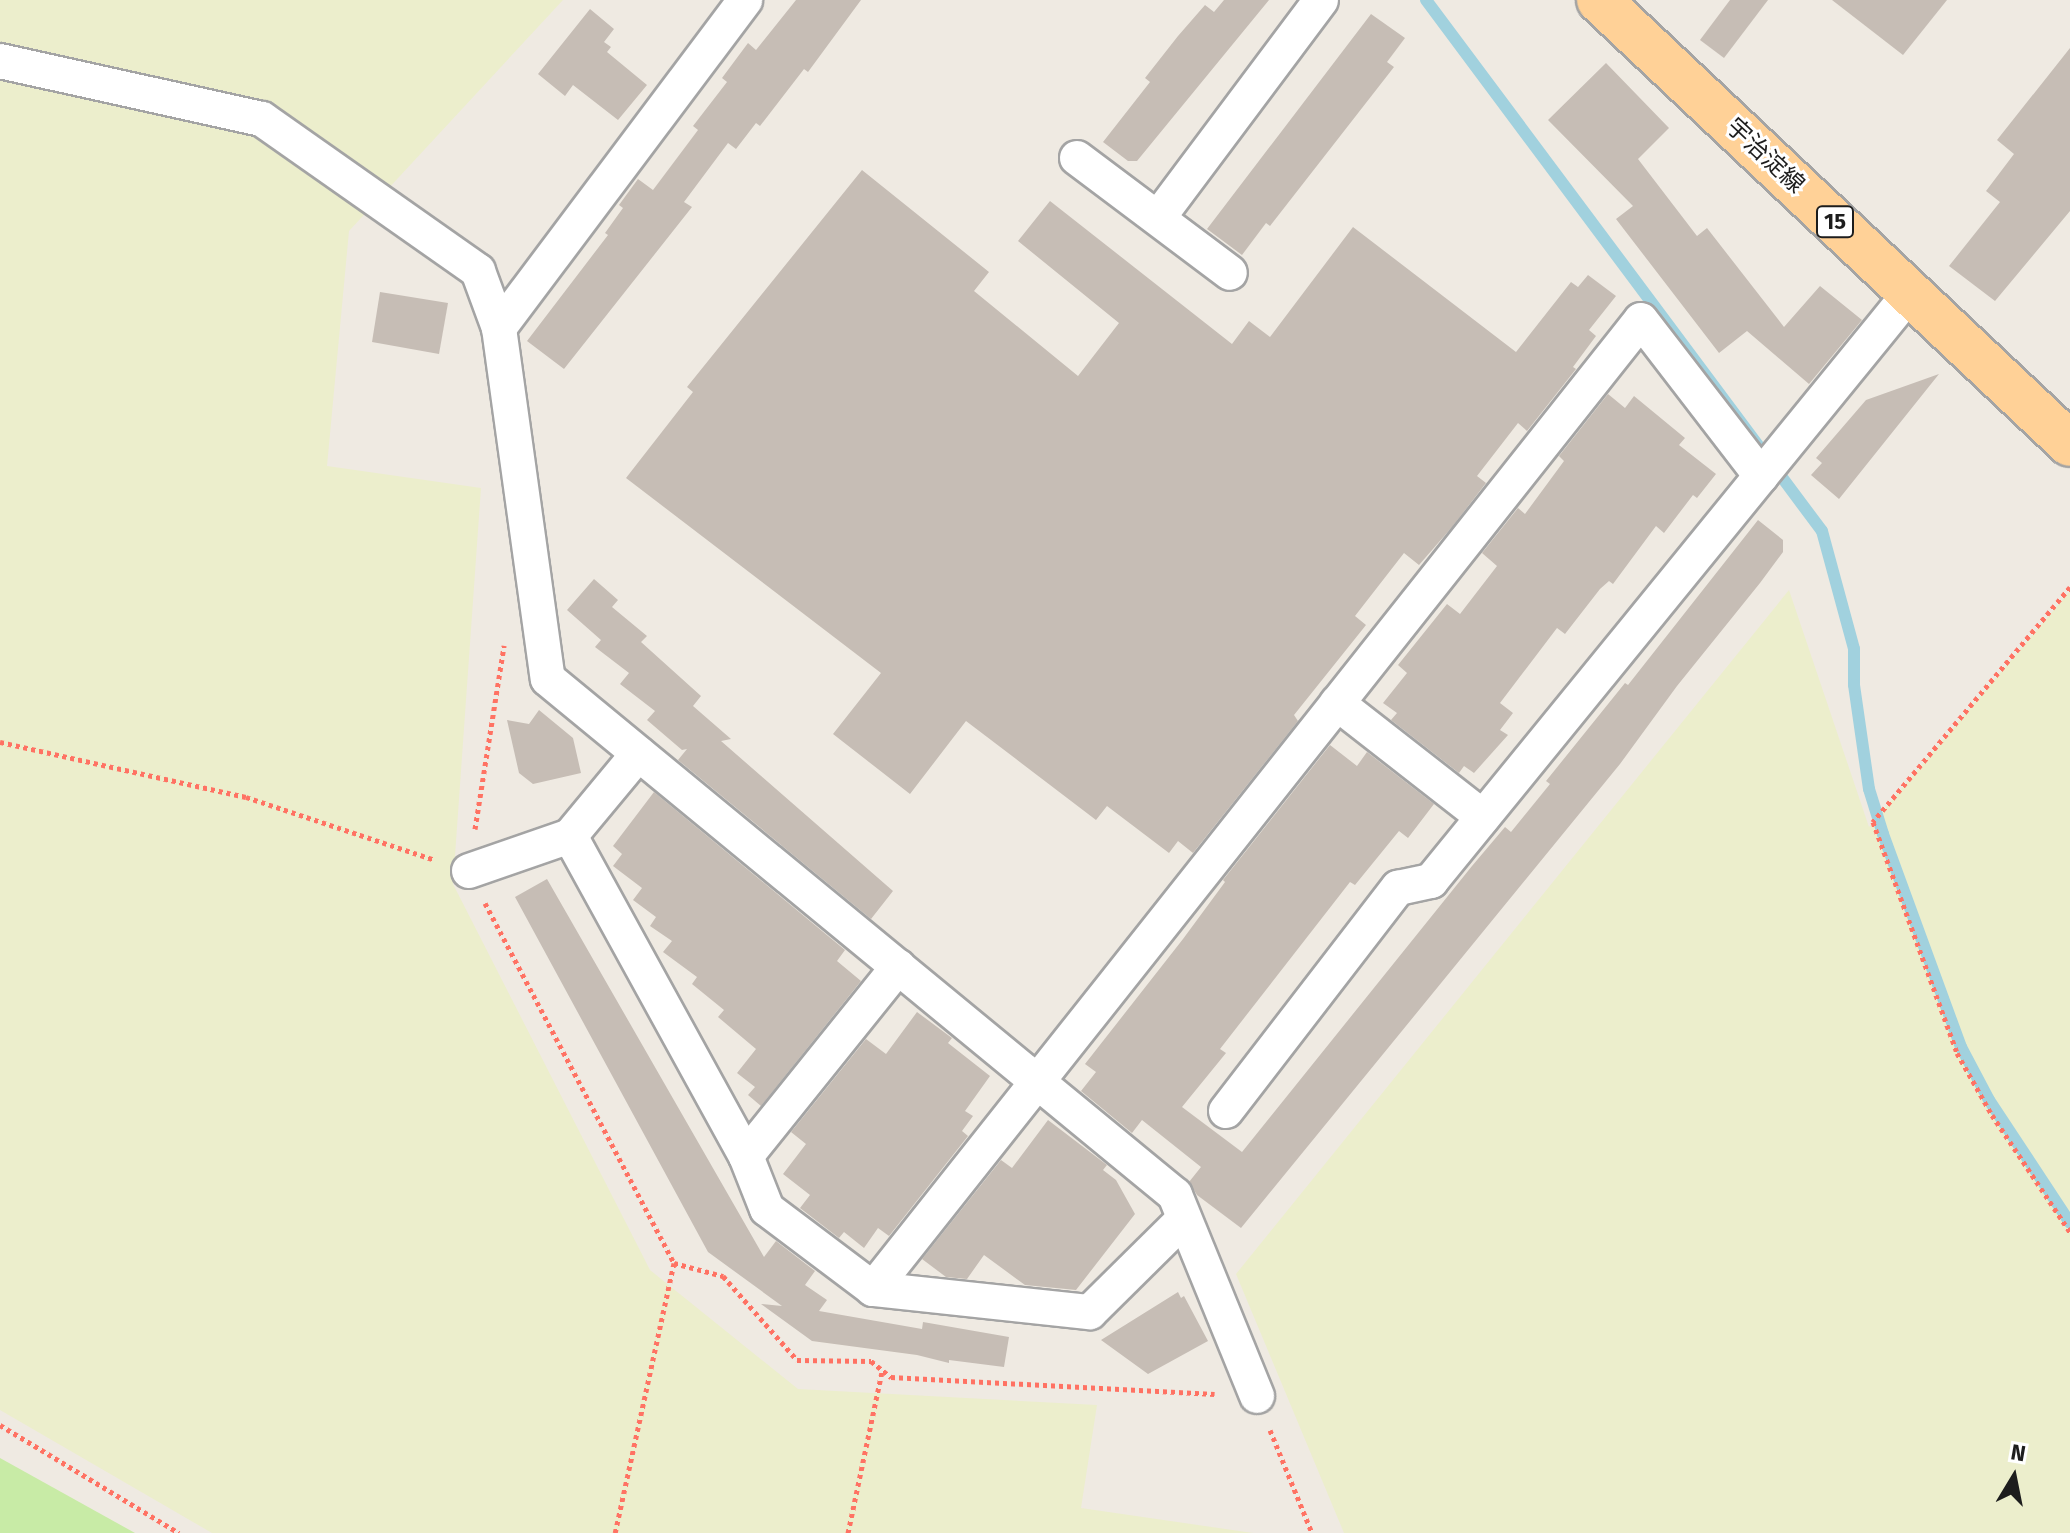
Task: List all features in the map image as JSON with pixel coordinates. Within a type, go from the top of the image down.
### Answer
[{"type":"main road","name":"宇治淀線","points":[[1599,0],[2070,444]]},
{"type":"street","points":[[499,328],[745,0]]},
{"type":"street","points":[[1158,218],[1321,0]]},
{"type":"street","points":[[0,61],[262,119],[478,271],[499,328],[548,679],[1175,1195],[1257,1396]]},
{"type":"street","points":[[1077,158],[1230,273]]},
{"type":"street","points":[[1226,1111],[1398,888],[1431,881],[1910,293]]},
{"type":"street","points":[[873,1289],[1641,320],[1761,476]]},
{"type":"street","points":[[1337,703],[1483,817]]},
{"type":"street","points":[[469,871],[570,836],[638,754]]},
{"type":"street","points":[[570,836],[746,1156],[767,1209],[873,1289],[1090,1312],[1184,1219]]},
{"type":"street","points":[[746,1156],[898,967]]},
{"type":"path","points":[[2070,587],[1873,822],[1957,1053],[1992,1115],[2070,1232]]},
{"type":"path","points":[[506,631],[469,871],[674,1263],[615,1533]]},
{"type":"path","points":[[0,742],[246,797],[469,871]]},
{"type":"path","points":[[674,1263],[723,1276],[797,1360],[871,1361],[891,1377],[1257,1396],[1312,1533]]},
{"type":"path","points":[[848,1533],[882,1371]]},
{"type":"path","points":[[0,1425],[179,1533]]},
{"type":"green space","points":[[0,0],[563,0],[349,231],[327,466],[481,488],[453,884],[650,1270],[798,1389],[1097,1405],[1081,1508],[1253,1533],[212,1533],[0,1410]]},
{"type":"green space","points":[[1789,590],[1869,827],[2070,591],[2070,1533],[1344,1533],[1236,1274]]},
{"type":"green space","points":[[0,1458],[135,1533],[0,1533]]},
{"type":"building","points":[[796,0],[861,0],[808,72],[804,69],[760,126],[756,123],[736,149],[728,143],[684,202],[692,207],[564,369],[527,341],[608,235],[605,233],[623,208],[619,205],[638,179],[653,190],[698,130],[693,126],[727,82],[722,78],[748,43],[756,50]]},
{"type":"building","points":[[1224,0],[1269,0],[1137,161],[1128,161],[1103,142],[1150,82],[1145,78],[1178,36],[1205,5],[1214,12]]},
{"type":"building","points":[[1730,0],[1768,0],[1724,58],[1700,40]]},
{"type":"building","points":[[1832,0],[1947,0],[1903,55]]},
{"type":"building","points":[[590,9],[614,29],[604,42],[611,47],[607,52],[647,85],[618,120],[573,85],[565,96],[538,74]]},
{"type":"building","points":[[1371,14],[1405,38],[1387,62],[1394,67],[1270,226],[1266,223],[1242,255],[1207,229]]},
{"type":"building","points":[[2070,48],[2070,211],[1995,301],[1949,266],[2000,202],[1986,191],[2014,154],[1997,140]]},
{"type":"building","points":[[1606,63],[1669,128],[1638,159],[1697,236],[1707,228],[1784,327],[1820,286],[1862,320],[1809,384],[1747,331],[1719,353],[1616,219],[1633,206],[1548,120]]},
{"type":"building","points":[[862,170],[989,272],[974,291],[1078,376],[1119,323],[1018,241],[1050,201],[1232,344],[1249,321],[1270,337],[1353,227],[1516,352],[1571,282],[1578,287],[1588,275],[1616,296],[1589,330],[1596,336],[1573,367],[1576,369],[1527,431],[1518,423],[1477,476],[1486,483],[1452,527],[1419,565],[1404,553],[1355,616],[1366,625],[1294,715],[1298,721],[1193,853],[1178,841],[1169,853],[1107,806],[1096,820],[966,721],[910,794],[833,734],[881,673],[626,478],[693,392],[687,387]]},
{"type":"building","points":[[380,292],[448,303],[439,354],[372,342]]},
{"type":"building","points":[[1939,374],[1839,499],[1811,475],[1822,463],[1816,458],[1866,400]]},
{"type":"building","points":[[1608,394],[1625,408],[1634,396],[1685,438],[1679,445],[1716,474],[1697,498],[1693,495],[1664,533],[1656,526],[1613,584],[1609,581],[1600,589],[1565,634],[1557,628],[1500,703],[1513,713],[1500,730],[1508,735],[1474,773],[1464,766],[1459,773],[1391,720],[1397,713],[1383,703],[1407,673],[1398,665],[1447,604],[1460,614],[1497,566],[1482,553],[1518,508],[1525,514],[1564,461],[1559,456]]},
{"type":"building","points":[[1758,520],[1783,540],[1783,552],[1620,764],[1241,1228],[1197,1195],[1189,1182],[1201,1167],[1142,1120],[1132,1133],[1081,1091],[1096,1072],[1085,1064],[1183,939],[1225,882],[1223,880],[1330,745],[1357,766],[1367,752],[1434,804],[1408,838],[1399,831],[1355,885],[1350,882],[1220,1049],[1226,1053],[1182,1107],[1242,1152],[1472,866],[1505,827],[1511,832],[1550,784],[1546,781],[1625,683],[1628,685]]},
{"type":"building","points":[[594,579],[618,600],[612,607],[647,636],[641,642],[701,696],[693,706],[731,739],[721,741],[893,891],[871,919],[678,760],[687,749],[682,750],[647,720],[655,711],[620,684],[629,673],[595,647],[601,640],[567,610]]},
{"type":"building","points":[[539,710],[573,738],[581,773],[533,784],[519,773],[507,720],[529,724]]},
{"type":"building","points":[[654,792],[845,950],[837,961],[861,981],[761,1106],[748,1095],[755,1087],[737,1073],[756,1049],[718,1017],[724,1010],[692,984],[697,977],[663,952],[672,941],[650,926],[656,917],[633,900],[642,888],[613,866],[622,854],[613,846]]},
{"type":"building","points":[[547,879],[764,1257],[776,1241],[815,1271],[805,1285],[827,1300],[819,1311],[922,1329],[923,1322],[1009,1337],[1004,1367],[949,1360],[949,1363],[917,1355],[812,1341],[761,1304],[782,1306],[708,1252],[515,897]]},
{"type":"building","points":[[917,1012],[952,1038],[948,1043],[990,1076],[965,1111],[973,1116],[962,1131],[968,1136],[889,1236],[878,1228],[864,1248],[844,1232],[839,1238],[800,1208],[810,1195],[783,1174],[806,1144],[791,1132],[866,1039],[886,1054]]},
{"type":"building","points":[[1048,1120],[1107,1165],[1103,1170],[1116,1180],[1135,1214],[1076,1290],[1025,1285],[984,1255],[967,1279],[946,1277],[922,1259],[1001,1160],[1012,1168]]},
{"type":"building","points":[[1178,1292],[1181,1298],[1184,1296],[1208,1341],[1148,1374],[1101,1340]]},
{"type":"waterway","points":[[1426,0],[1822,531],[1854,649],[1854,685],[1869,789],[1883,834],[1961,1047],[1989,1100],[2070,1223]]}]
